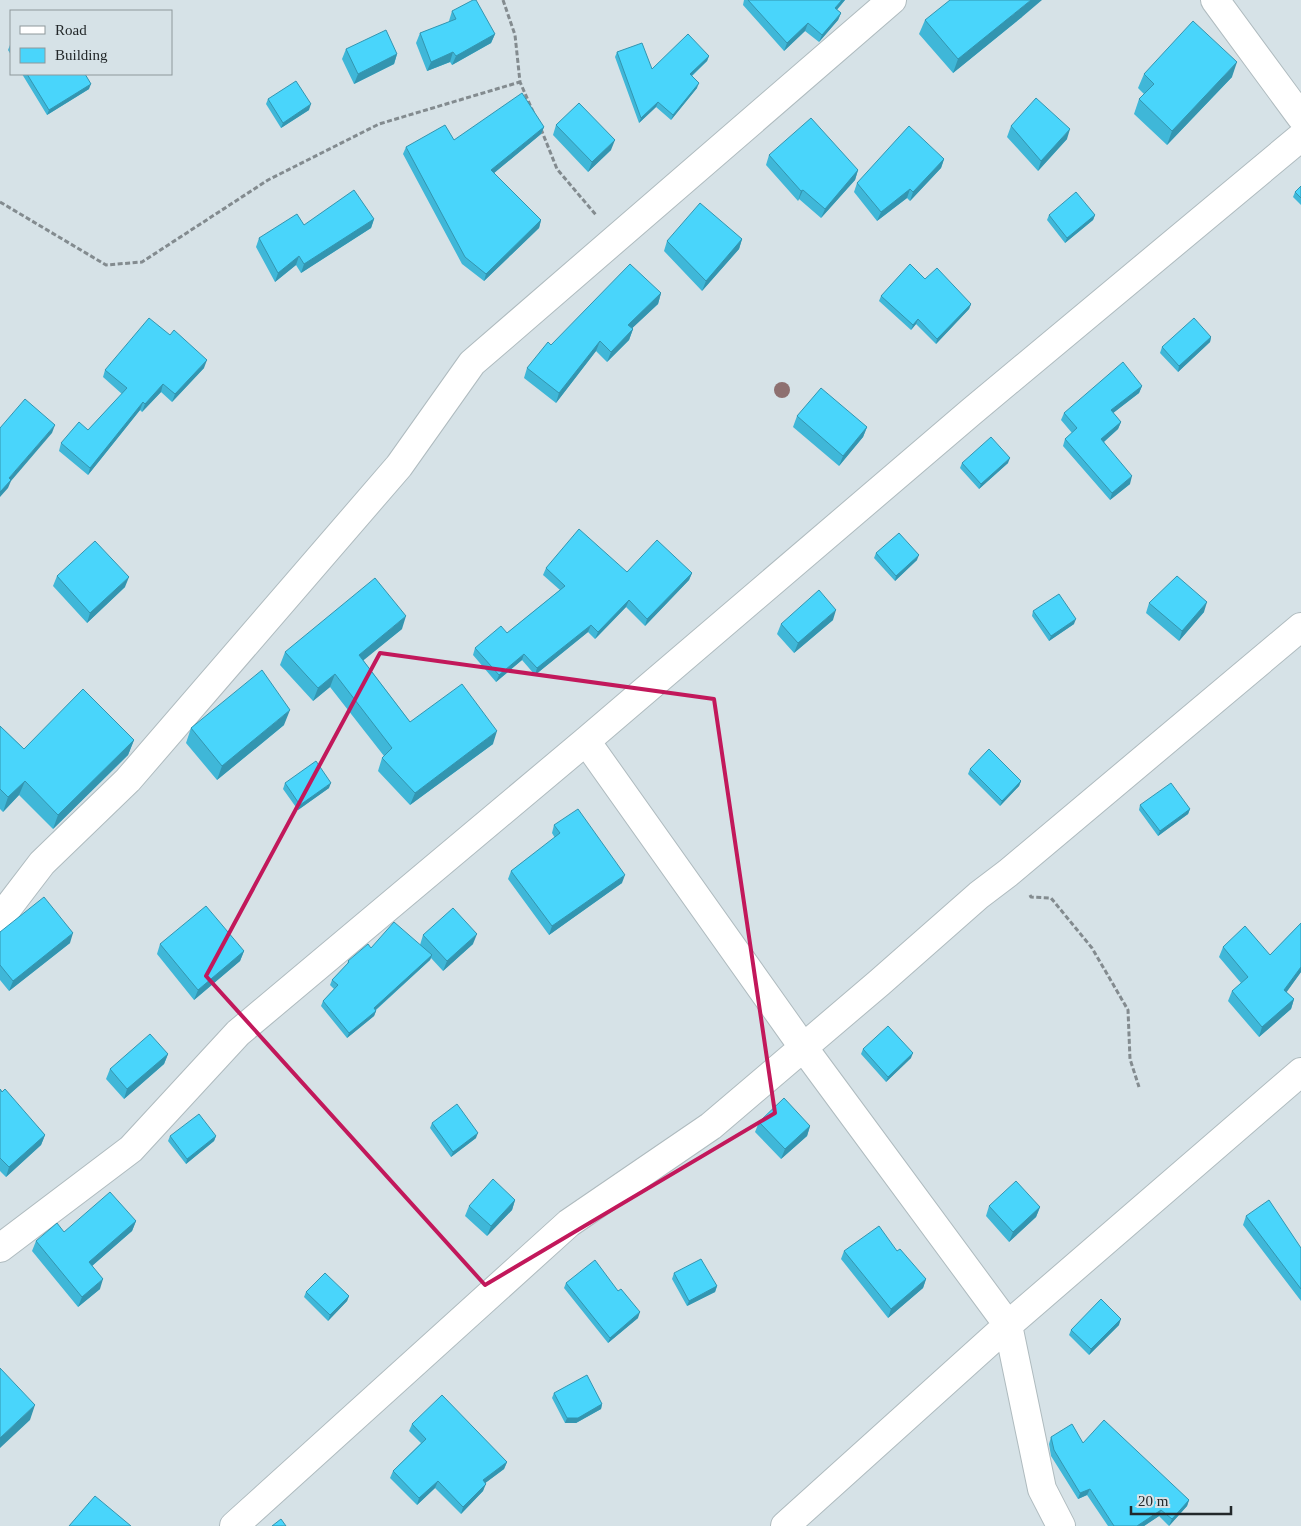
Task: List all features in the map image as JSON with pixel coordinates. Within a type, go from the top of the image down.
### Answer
[{"type":"street","points":[[0,918],[42,863],[128,780],[399,466],[472,363],[892,0]]},
{"type":"street","points":[[1215,0],[1301,117]]},
{"type":"street","points":[[0,1248],[131,1149],[238,1032],[586,741],[963,419],[1301,137]]},
{"type":"street","points":[[234,1526],[568,1223],[711,1126],[980,895],[1008,874],[1301,627]]},
{"type":"street","points":[[586,741],[803,1047],[1008,1325],[1042,1490],[1061,1526]]},
{"type":"street","points":[[785,1526],[1008,1325],[1301,1072]]},
{"type":"path","points":[[504,0],[515,35],[520,82],[535,115]]},
{"type":"path","points":[[0,202],[106,265],[142,262],[268,180],[379,124],[520,82]]},
{"type":"path","points":[[538,123],[557,169],[596,215],[612,241]]},
{"type":"path","points":[[1008,874],[1031,897],[1051,898],[1092,948],[1128,1010],[1130,1059],[1139,1087]]},
{"type":"highlighted area","points":[[380,653],[714,699],[775,1113],[485,1285],[206,976]]},
{"type":"building","points":[[476,0],[495,34],[456,56],[453,52],[431,62],[420,33],[456,19],[452,11]]},
{"type":"building","points":[[748,0],[842,0],[835,8],[841,13],[822,35],[808,23],[787,43]]},
{"type":"building","points":[[950,0],[1031,0],[958,59],[925,20]]},
{"type":"building","points":[[1193,21],[1237,62],[1172,131],[1139,99],[1154,84],[1144,74]]},
{"type":"building","points":[[386,30],[397,54],[358,74],[346,49]]},
{"type":"building","points":[[688,34],[709,56],[690,74],[699,83],[673,115],[658,102],[641,118],[617,52],[642,43],[652,69]]},
{"type":"building","points":[[28,75],[86,75],[91,84],[49,110]]},
{"type":"building","points":[[296,81],[311,104],[283,123],[268,99]]},
{"type":"building","points":[[522,93],[544,127],[491,170],[541,220],[486,274],[465,257],[406,147],[445,125],[454,140]]},
{"type":"building","points":[[1036,98],[1070,129],[1041,161],[1011,126]]},
{"type":"building","points":[[579,103],[615,140],[592,162],[556,125]]},
{"type":"building","points":[[811,118],[858,170],[825,209],[803,190],[801,191],[769,155]]},
{"type":"building","points":[[909,126],[944,159],[913,192],[910,189],[881,212],[857,183]]},
{"type":"building","points":[[1301,186],[1301,198],[1295,192]]},
{"type":"building","points":[[354,190],[374,219],[304,264],[299,256],[278,273],[259,238],[297,214],[304,225]]},
{"type":"building","points":[[1076,192],[1095,215],[1067,238],[1049,215]]},
{"type":"building","points":[[700,203],[742,239],[706,281],[667,241]]},
{"type":"building","points":[[630,264],[661,293],[628,325],[633,329],[611,352],[600,341],[559,393],[527,368],[548,342],[551,345]]},
{"type":"building","points":[[910,264],[925,279],[937,268],[971,304],[937,339],[918,319],[913,325],[881,296]]},
{"type":"building","points":[[149,318],[170,335],[174,330],[207,360],[175,394],[163,384],[145,404],[143,402],[90,468],[61,443],[79,422],[88,430],[127,388],[105,370]]},
{"type":"building","points":[[1194,318],[1211,337],[1179,366],[1162,347]]},
{"type":"building","points":[[1123,362],[1142,386],[1111,410],[1121,422],[1101,439],[1132,476],[1112,493],[1065,439],[1077,428],[1064,413]]},
{"type":"building","points":[[821,388],[867,427],[843,456],[797,416]]},
{"type":"building","points":[[25,399],[55,425],[9,478],[11,480],[0,492],[0,428]]},
{"type":"building","points":[[991,437],[1010,458],[981,484],[962,463]]},
{"type":"building","points":[[579,529],[627,572],[657,540],[692,573],[647,619],[629,600],[598,632],[591,625],[537,668],[524,654],[499,675],[475,648],[501,626],[507,633],[565,586],[546,568]]},
{"type":"building","points":[[899,533],[919,555],[896,576],[876,553]]},
{"type":"building","points":[[95,541],[129,577],[90,613],[57,576]]},
{"type":"building","points":[[1177,576],[1207,602],[1182,631],[1149,603]]},
{"type":"building","points":[[375,578],[406,616],[359,655],[410,722],[462,684],[497,731],[415,793],[382,758],[392,748],[335,674],[318,688],[285,652]]},
{"type":"building","points":[[819,590],[836,610],[798,643],[781,624]]},
{"type":"building","points":[[1059,594],[1076,619],[1051,636],[1033,611]]},
{"type":"building","points":[[262,670],[290,710],[222,766],[191,728]]},
{"type":"building","points":[[83,689],[134,740],[58,815],[25,781],[8,797],[0,789],[0,726],[24,749]]},
{"type":"building","points":[[989,749],[1021,781],[1002,801],[970,769]]},
{"type":"building","points":[[316,761],[331,783],[300,805],[285,783]]},
{"type":"building","points":[[1171,783],[1190,809],[1160,831],[1140,805]]},
{"type":"building","points":[[578,809],[625,875],[552,926],[511,871],[560,833],[554,825]]},
{"type":"building","points":[[44,897],[73,933],[13,981],[0,965],[0,932]]},
{"type":"building","points":[[206,906],[244,951],[198,990],[160,944]]},
{"type":"building","points":[[453,908],[477,934],[447,961],[423,935]]},
{"type":"building","points":[[394,922],[432,955],[374,1008],[376,1011],[349,1033],[323,1001],[338,985],[332,980],[348,961],[368,944],[371,948]]},
{"type":"building","points":[[1301,923],[1301,967],[1284,990],[1294,999],[1262,1027],[1232,991],[1248,977],[1223,947],[1245,926],[1270,955]]},
{"type":"building","points":[[888,1026],[913,1053],[888,1077],[863,1049]]},
{"type":"building","points":[[150,1034],[168,1054],[127,1089],[110,1069]]},
{"type":"building","points":[[0,1089],[2,1092],[5,1089],[45,1135],[9,1167],[0,1158]]},
{"type":"building","points":[[784,1098],[810,1126],[785,1149],[759,1122]]},
{"type":"building","points":[[457,1104],[478,1133],[453,1152],[432,1123]]},
{"type":"building","points":[[199,1114],[216,1136],[187,1159],[170,1136]]},
{"type":"building","points":[[493,1179],[515,1200],[491,1226],[469,1206]]},
{"type":"building","points":[[1016,1181],[1040,1207],[1013,1232],[989,1206]]},
{"type":"building","points":[[110,1192],[136,1221],[89,1262],[103,1279],[82,1297],[36,1241],[57,1223],[64,1232]]},
{"type":"building","points":[[1269,1200],[1301,1248],[1301,1289],[1246,1216]]},
{"type":"building","points":[[879,1226],[897,1251],[900,1249],[926,1279],[891,1309],[844,1251]]},
{"type":"building","points":[[701,1259],[717,1286],[689,1301],[674,1273]]},
{"type":"building","points":[[595,1260],[618,1291],[621,1289],[640,1312],[610,1338],[566,1283]]},
{"type":"building","points":[[325,1273],[349,1296],[330,1315],[306,1292]]},
{"type":"building","points":[[1101,1299],[1121,1319],[1091,1349],[1071,1330]]},
{"type":"building","points":[[0,1368],[35,1405],[0,1438]]},
{"type":"building","points":[[587,1375],[602,1404],[578,1418],[567,1418],[554,1393]]},
{"type":"building","points":[[442,1395],[507,1462],[483,1480],[486,1484],[463,1507],[438,1481],[419,1498],[393,1471],[426,1439],[412,1424]]},
{"type":"building","points":[[1104,1420],[1189,1500],[1172,1519],[1161,1510],[1137,1526],[1114,1526],[1090,1489],[1080,1493],[1054,1450],[1051,1437],[1072,1424],[1083,1443]]},
{"type":"building","points":[[95,1496],[131,1526],[69,1526]]},
{"type":"building","points":[[281,1519],[286,1526],[272,1526]]}]
